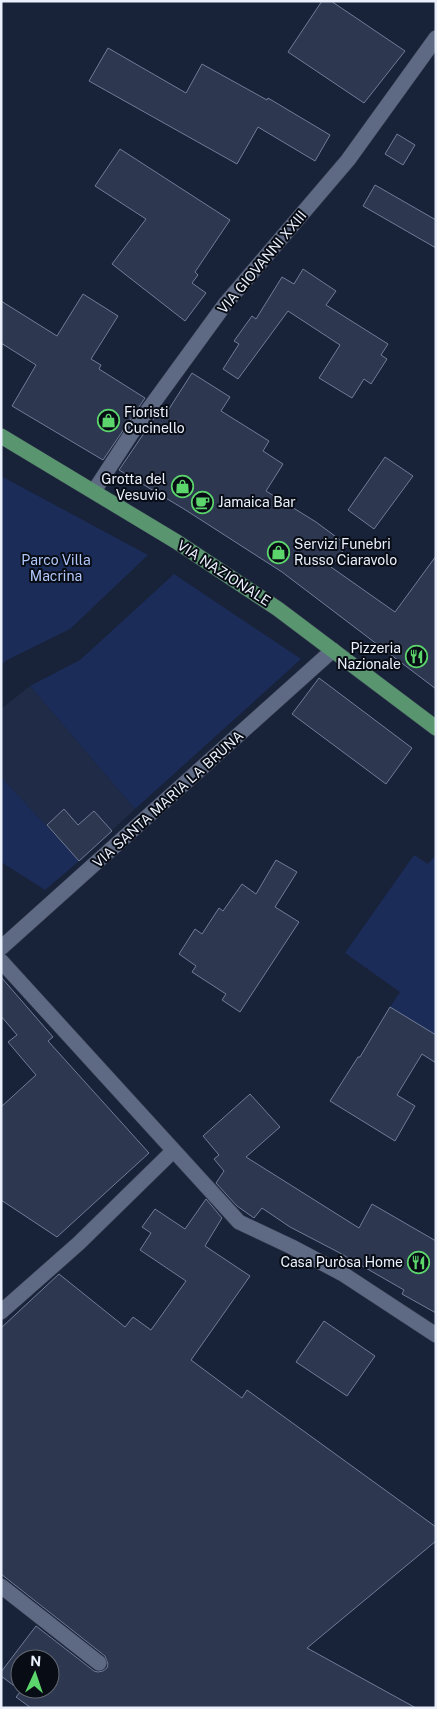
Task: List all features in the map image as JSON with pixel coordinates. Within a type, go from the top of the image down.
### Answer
[{"type":"main road","name":"VIA NAZIONALE","points":[[1,436],[177,542],[278,609],[436,728]]},
{"type":"street","name":"VIA GIOVANNI XXIII","points":[[94,491],[135,428],[226,303],[348,160],[436,38]]},
{"type":"street","name":"VIA SANTA MARIA LA BRUNA","points":[[1,948],[333,650]]},
{"type":"street","points":[[1,960],[239,1222],[343,1274],[436,1335]]},
{"type":"street","points":[[1,1312],[79,1243],[173,1151]]},
{"type":"street","points":[[1,1586],[99,1663]]},
{"type":"shaded area","points":[[30,686],[135,809],[79,861],[1,777],[1,709]]},
{"type":"green space","name":"Parco Villa Macrina","points":[[1,476],[148,555],[70,629],[7,660],[1,665]]},
{"type":"green space","points":[[174,574],[301,659],[135,809],[30,686],[80,660]]},
{"type":"green space","points":[[1,777],[79,861],[45,890],[1,862]]},
{"type":"green space","points":[[414,855],[428,864],[436,855],[436,1035],[390,1007],[400,992],[345,953]]},
{"type":"building","points":[[322,1],[331,1],[405,51],[364,103],[288,52]]},
{"type":"building","points":[[108,48],[186,93],[202,64],[267,100],[268,98],[330,135],[315,161],[258,127],[237,164],[89,81]]},
{"type":"building","points":[[397,134],[415,145],[403,165],[385,154]]},
{"type":"building","points":[[120,149],[230,220],[195,272],[198,275],[192,283],[206,293],[185,321],[112,264],[146,219],[95,186]]},
{"type":"building","points":[[375,185],[436,220],[436,248],[363,206]]},
{"type":"building","points":[[303,269],[336,291],[326,305],[388,344],[381,355],[387,359],[371,384],[364,379],[352,398],[319,378],[340,345],[288,311],[238,379],[223,369],[239,344],[234,341],[252,316],[256,319],[282,277],[294,284]]},
{"type":"building","points":[[83,294],[118,316],[91,359],[101,365],[99,369],[145,398],[103,460],[12,406],[36,365],[1,343],[1,301],[57,336]]},
{"type":"building","points":[[192,373],[230,397],[221,411],[269,441],[263,451],[283,464],[266,491],[316,522],[347,545],[331,567],[395,612],[436,556],[436,689],[282,572],[119,470],[161,408],[167,412]]},
{"type":"building","points":[[385,457],[413,476],[374,529],[348,510]]},
{"type":"building","points":[[319,678],[412,748],[386,784],[292,714]]},
{"type":"building","points":[[64,809],[78,825],[94,811],[112,831],[79,861],[47,825]]},
{"type":"building","points":[[276,860],[297,872],[275,907],[299,922],[240,1012],[222,1000],[226,994],[192,972],[196,966],[179,954],[195,929],[202,934],[219,908],[223,911],[242,884],[256,894]]},
{"type":"building","points":[[1,977],[53,1037],[48,1041],[149,1153],[57,1237],[1,1200],[1,1107],[36,1075],[8,1042],[17,1035],[1,1016]]},
{"type":"building","points":[[390,1007],[436,1035],[436,1063],[422,1054],[397,1095],[415,1106],[395,1141],[330,1101],[358,1057],[360,1057]]},
{"type":"building","points":[[250,1094],[280,1127],[246,1157],[359,1228],[372,1204],[436,1241],[436,1313],[402,1294],[404,1290],[290,1227],[262,1208],[254,1218],[237,1206],[216,1183],[224,1171],[214,1159],[219,1155],[203,1136]]},
{"type":"building","points":[[206,1199],[222,1218],[205,1246],[250,1276],[191,1360],[242,1398],[247,1390],[436,1527],[436,1541],[307,1648],[416,1708],[31,1708],[19,1699],[60,1699],[60,1649],[18,1649],[36,1626],[94,1671],[103,1671],[107,1668],[108,1664],[105,1656],[1,1574],[1,1328],[59,1274],[125,1327],[133,1317],[151,1330],[186,1281],[140,1250],[151,1233],[142,1227],[155,1209],[185,1229]]},
{"type":"building","points":[[324,1321],[375,1356],[347,1396],[296,1362]]},
{"type":"building","points":[[10,1660],[10,1683],[1,1676],[1,1672]]},
{"type":"place","name":"Fioristi Cucinello","points":[[108,420]]},
{"type":"place","name":"Grotta del Vesuvio","points":[[182,487]]},
{"type":"place","name":"Jamaica Bar","points":[[202,502]]},
{"type":"place","name":"Servizi Funebri Russo Ciaravolo","points":[[278,552]]},
{"type":"place","name":"Pizzeria Nazionale","points":[[417,656]]},
{"type":"place","name":"Casa Puròsa Home","points":[[419,1262]]}]
